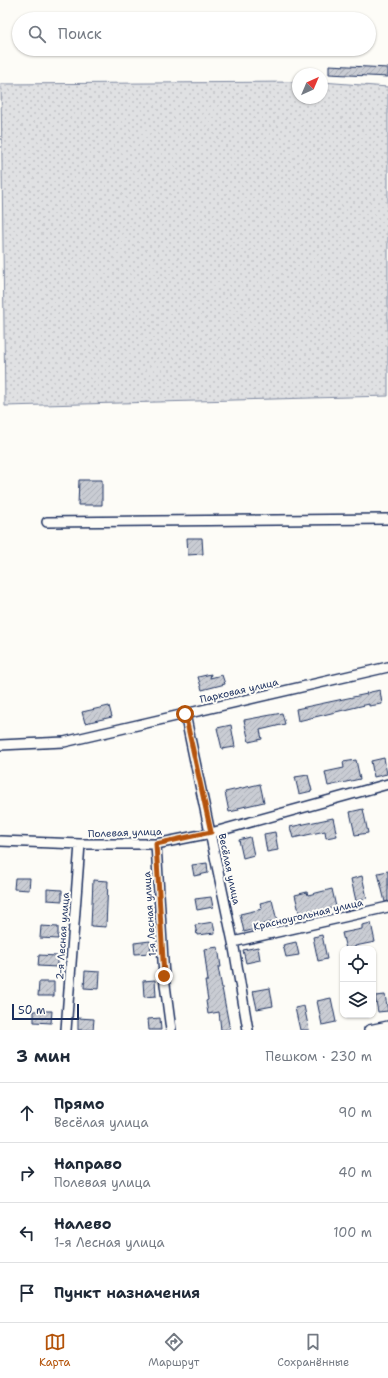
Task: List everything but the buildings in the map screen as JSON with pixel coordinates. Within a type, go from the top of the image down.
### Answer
[{"type":"street","points":[[47,522],[388,519]]},
{"type":"street","name":"Парковая улица","points":[[0,745],[64,742],[388,667]]},
{"type":"street","name":"Весёлая улица","points":[[185,714],[233,942],[248,1030]]},
{"type":"street","name":"Полевая улица","points":[[0,841],[80,844],[156,844],[211,832],[388,784]]},
{"type":"street","name":"2-я Лесная улица","points":[[66,1030],[80,844]]},
{"type":"street","name":"1-я Лесная улица","points":[[156,844],[164,976],[170,1030]]},
{"type":"street","name":"Красноугольная улица","points":[[233,942],[388,907]]},
{"type":"street","points":[[369,1030],[388,1026]]},
{"type":"shaded area","points":[[292,82],[292,104],[328,104],[328,82],[388,87],[388,396],[5,406],[1,84]]},
{"type":"route","points":[[164,976],[156,844],[211,832],[185,714]]}]
